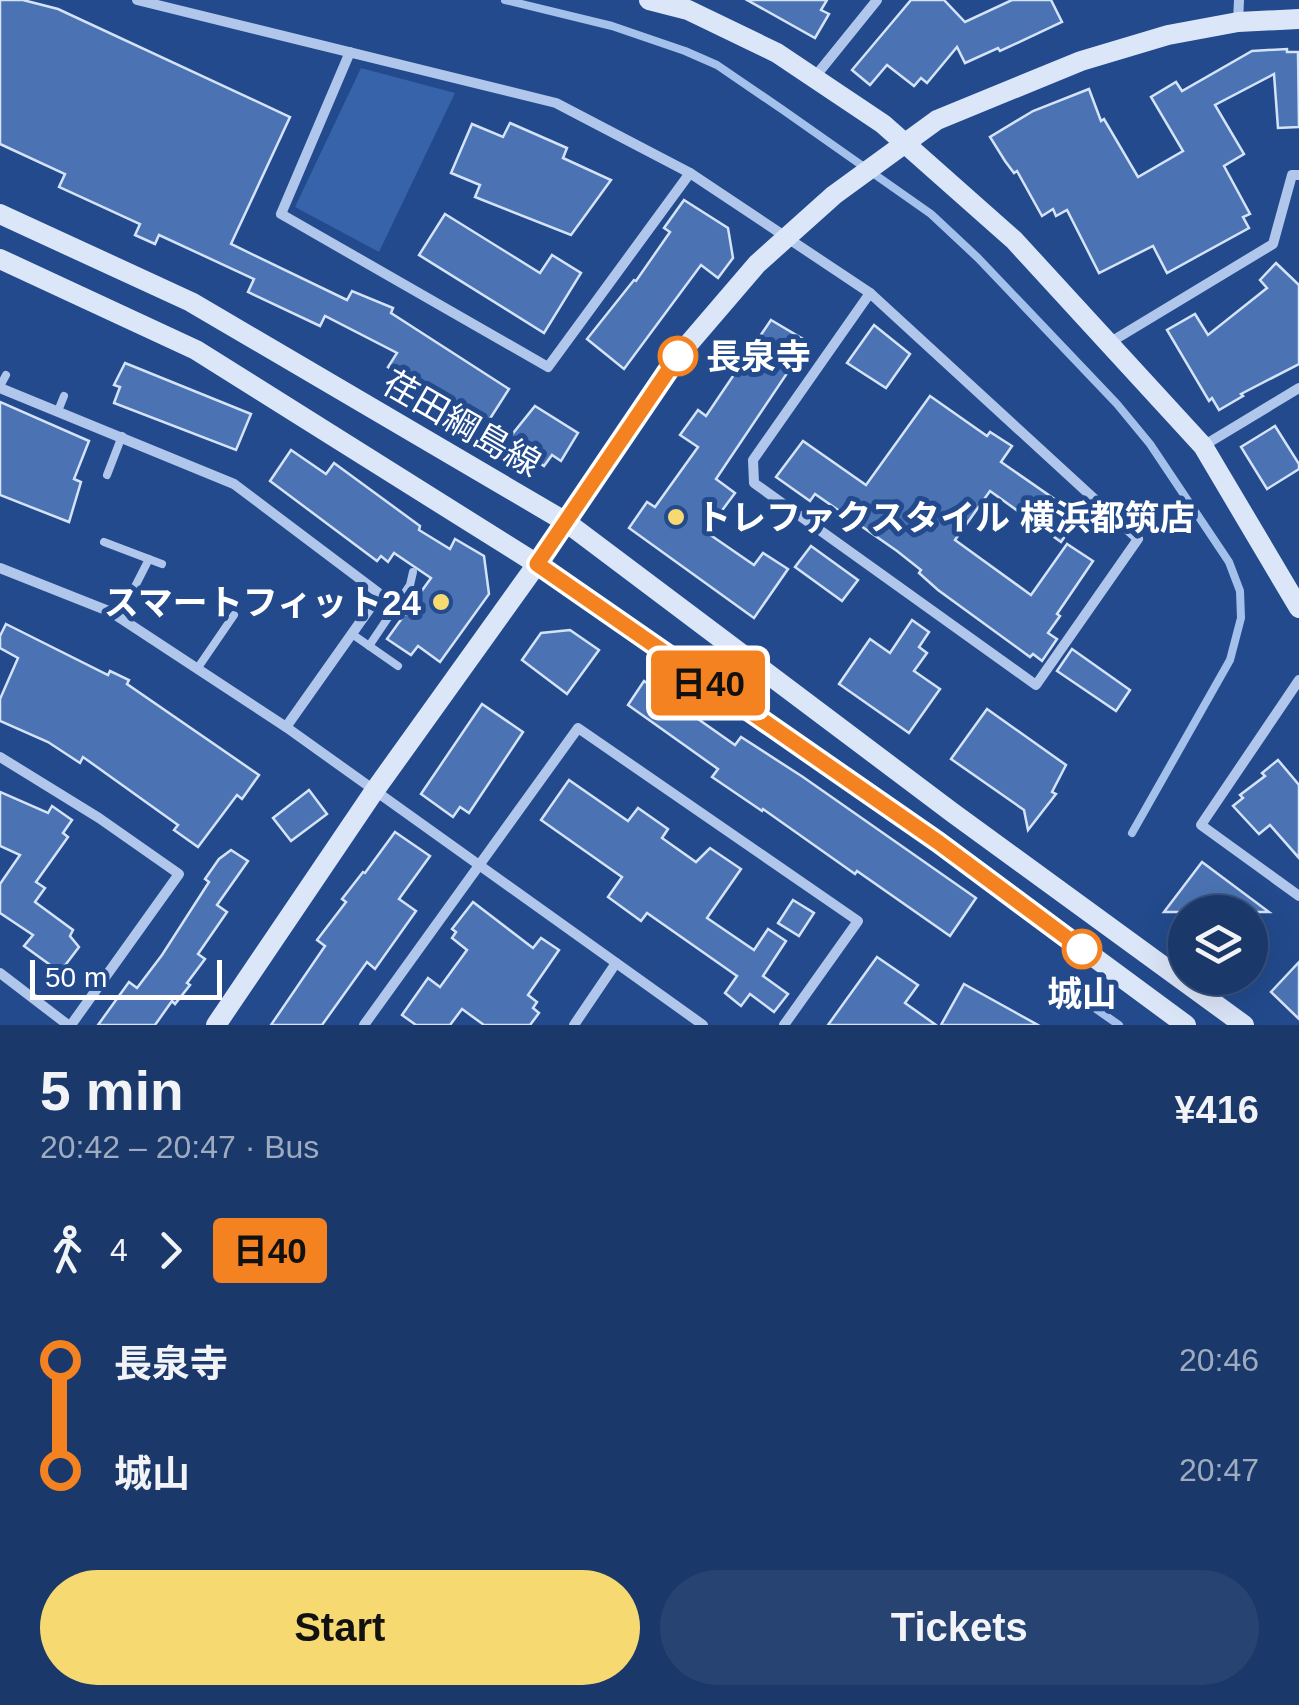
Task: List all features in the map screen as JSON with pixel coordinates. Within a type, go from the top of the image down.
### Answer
[{"type":"main road","points":[[650,0],[704,8],[778,53],[883,124],[1014,240],[1203,446],[1292,582],[1299,608]]},
{"type":"main road","points":[[216,1025],[678,356],[757,264],[786,237],[834,195],[937,120],[1080,61],[1168,35],[1238,22],[1299,18]]},
{"type":"main road","name":"荏田綱島線","points":[[0,214],[192,302],[566,522],[937,801],[1244,1025]]},
{"type":"main road","points":[[0,259],[196,350],[537,564],[938,842],[1186,1025]]},
{"type":"street","points":[[137,0],[556,103],[690,173],[870,293],[1138,540],[1036,685],[754,483],[754,460],[870,293]]},
{"type":"street","points":[[814,78],[878,0]]},
{"type":"street","points":[[1238,22],[1239,0]]},
{"type":"street","points":[[350,52],[281,214],[548,367],[690,173]]},
{"type":"street","points":[[1110,343],[1273,244],[1292,175],[1299,175]]},
{"type":"street","points":[[0,387],[234,484],[380,594],[286,727]]},
{"type":"street","points":[[1203,446],[1299,388]]},
{"type":"street","points":[[0,568],[120,618],[286,727],[704,1025]]},
{"type":"street","points":[[1299,680],[1200,825],[1299,896]]},
{"type":"street","points":[[364,1025],[578,728],[858,922],[784,1025]]},
{"type":"street","points":[[0,757],[99,818],[179,874],[70,1025],[0,973]]},
{"type":"street","points":[[574,1025],[616,963]]},
{"type":"lane","points":[[0,387],[6,374]]},
{"type":"lane","points":[[58,411],[64,396]]},
{"type":"lane","points":[[107,475],[122,436]]},
{"type":"lane","points":[[104,542],[162,564]]},
{"type":"lane","points":[[120,618],[149,559]]},
{"type":"lane","points":[[369,646],[410,586],[414,572]]},
{"type":"lane","points":[[197,669],[234,615]]},
{"type":"lane","points":[[352,634],[398,666]]},
{"type":"shaded area","points":[[361,68],[455,93],[379,252],[295,207]]},
{"type":"building","points":[[0,0],[23,0],[58,9],[290,117],[231,244],[347,300],[352,291],[393,308],[391,313],[509,389],[484,428],[388,367],[397,353],[325,316],[320,326],[248,292],[254,279],[159,235],[155,244],[135,235],[140,224],[59,187],[65,174],[0,144]]},
{"type":"building","points":[[747,0],[827,0],[821,10],[829,14],[815,38]]},
{"type":"building","points":[[911,0],[944,0],[965,22],[1012,0],[1051,0],[1062,22],[965,63],[957,47],[927,83],[921,78],[914,86],[887,65],[870,85],[852,70]]},
{"type":"building","points":[[1252,51],[1298,52],[1299,127],[1278,128],[1274,74],[1215,105],[1244,154],[1224,166],[1250,214],[1243,217],[1249,228],[1167,273],[1153,246],[1099,273],[1067,210],[1056,216],[1053,209],[1042,216],[1017,171],[1014,173],[990,137],[1033,111],[1089,89],[1101,121],[1104,119],[1138,177],[1183,151],[1151,97],[1176,82],[1182,91]]},
{"type":"building","points":[[510,123],[567,148],[563,158],[611,180],[571,235],[475,197],[480,185],[451,173],[472,124],[503,137]]},
{"type":"building","points":[[684,200],[728,228],[733,258],[718,278],[701,265],[624,369],[587,339],[636,281],[670,232],[664,228]]},
{"type":"building","points":[[445,214],[540,273],[552,255],[581,273],[544,333],[419,255]]},
{"type":"building","points":[[1276,263],[1299,285],[1299,364],[1219,410],[1212,398],[1209,401],[1167,330],[1195,314],[1208,335],[1267,288],[1260,280]]},
{"type":"building","points":[[771,320],[808,342],[716,479],[735,493],[706,532],[754,565],[763,553],[788,569],[754,618],[629,528],[647,502],[655,507],[698,447],[680,435],[698,410],[706,416]]},
{"type":"building","points":[[874,325],[910,354],[886,388],[847,363]]},
{"type":"building","points":[[125,363],[251,414],[236,450],[114,403],[120,387],[114,385]]},
{"type":"building","points":[[930,396],[987,436],[990,432],[1012,446],[1001,462],[1079,516],[1061,542],[990,491],[955,540],[1031,595],[1067,544],[1093,561],[1057,614],[1060,616],[1048,633],[1057,639],[1042,661],[1033,654],[1030,657],[938,590],[897,551],[815,494],[810,501],[776,477],[803,441],[866,485]]},
{"type":"building","points":[[0,402],[89,441],[74,479],[81,482],[69,522],[0,495]]},
{"type":"building","points":[[535,406],[578,433],[561,461],[552,455],[544,466],[506,442]]},
{"type":"building","points":[[1275,426],[1299,469],[1267,489],[1241,447]]},
{"type":"building","points":[[291,450],[326,474],[334,463],[420,526],[419,530],[450,549],[455,539],[484,556],[489,594],[440,662],[418,646],[411,655],[387,639],[431,578],[394,553],[388,562],[381,556],[377,561],[270,481]]},
{"type":"building","points":[[811,546],[858,580],[842,601],[795,567]]},
{"type":"building","points":[[912,620],[929,632],[919,647],[927,653],[914,671],[940,689],[909,733],[839,684],[870,639],[890,653]]},
{"type":"building","points":[[6,624],[108,675],[110,671],[129,680],[127,684],[259,775],[242,799],[237,795],[198,847],[174,830],[178,825],[83,757],[80,763],[48,742],[0,721],[0,699],[18,658],[0,648]]},
{"type":"building","points":[[570,630],[599,650],[567,694],[522,660],[541,633]]},
{"type":"building","points":[[1072,649],[1130,690],[1116,711],[1057,671]]},
{"type":"building","points":[[644,681],[735,745],[741,737],[803,777],[976,898],[950,936],[712,777],[718,769],[628,705]]},
{"type":"building","points":[[482,704],[523,732],[469,813],[460,807],[453,817],[421,794]]},
{"type":"building","points":[[987,709],[1066,765],[1052,792],[1056,794],[1028,830],[1024,810],[951,759]]},
{"type":"building","points":[[1278,760],[1299,785],[1299,858],[1270,825],[1259,834],[1233,806]]},
{"type":"building","points":[[569,780],[628,821],[638,808],[668,829],[662,838],[696,862],[710,848],[741,869],[707,918],[754,950],[768,929],[786,941],[763,976],[788,994],[774,1012],[750,994],[741,1006],[725,993],[737,976],[647,913],[641,921],[608,897],[622,877],[541,820]]},
{"type":"building","points":[[309,790],[327,814],[291,841],[273,818]]},
{"type":"building","points":[[0,792],[48,813],[52,806],[72,820],[63,833],[68,837],[36,882],[45,888],[35,902],[73,930],[70,936],[79,947],[60,972],[24,946],[33,935],[0,913],[0,884],[20,855],[0,846]]},
{"type":"building","points":[[395,832],[430,856],[399,899],[416,911],[375,969],[367,962],[322,1025],[271,1025],[325,946],[317,940],[346,902],[342,899]]},
{"type":"building","points":[[231,850],[248,861],[217,905],[227,912],[198,954],[205,959],[187,983],[190,985],[175,1004],[172,1001],[155,1025],[98,1025],[129,982],[137,988],[209,882],[205,879]]},
{"type":"building","points":[[1202,862],[1246,895],[1177,895]]},
{"type":"building","points":[[793,900],[814,913],[799,936],[778,923]]},
{"type":"building","points":[[473,902],[533,948],[541,938],[559,950],[528,995],[537,1002],[533,1008],[539,1013],[530,1025],[484,1025],[462,1009],[450,1025],[416,1025],[402,1015],[428,978],[440,987],[467,950],[452,938],[456,932],[452,929]]},
{"type":"building","points":[[877,957],[918,985],[905,1003],[936,1025],[828,1025]]},
{"type":"building","points":[[1299,962],[1299,1019],[1271,992]]},
{"type":"building","points":[[964,984],[1038,1025],[941,1025]]},
{"type":"waterway","points":[[505,0],[612,26],[685,51],[717,65],[783,110],[931,214],[978,258],[1150,444],[1229,562],[1240,591],[1241,618],[1230,660],[1132,833]]},
{"type":"waterway","points":[[1056,981],[1119,1025]]},
{"type":"bus line","name":"日40","points":[[678,356],[537,564],[938,842],[1082,949]]},
{"type":"place","name":"長泉寺","points":[[678,356]]},
{"type":"place","name":"トレファクスタイル 横浜都筑店","points":[[676,517]]},
{"type":"place","name":"スマートフィット24","points":[[441,602]]},
{"type":"place","name":"城山","points":[[1082,949]]}]
